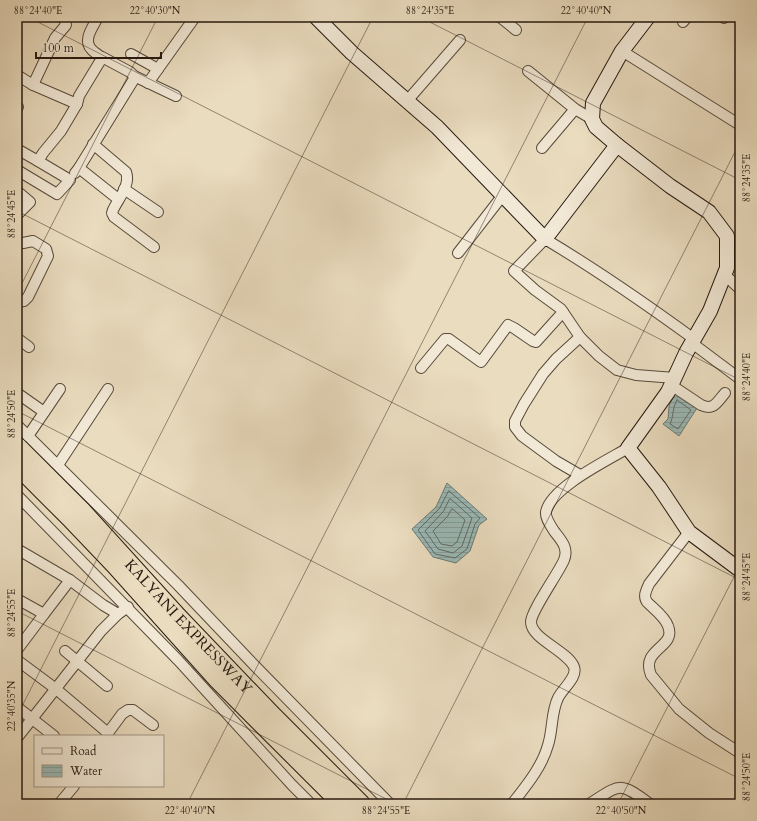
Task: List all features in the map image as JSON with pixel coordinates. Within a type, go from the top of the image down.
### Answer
[{"type":"highway","name":"KALYANI EXPRESSWAY","points":[[23,441],[81,510],[178,617],[259,702],[361,804]]},
{"type":"highway","name":"KALYANI EXPRESSWAY","points":[[17,465],[65,512],[110,560],[218,680],[342,804]]},
{"type":"street","points":[[33,84],[55,38],[66,25],[64,17]]},
{"type":"street","points":[[98,17],[87,40],[90,49],[130,72],[134,76],[176,96]]},
{"type":"street","points":[[148,83],[195,17]]},
{"type":"street","points":[[500,17],[516,30]]},
{"type":"street","points":[[512,804],[534,775],[545,756],[551,733],[554,709],[558,697],[573,677],[574,672],[574,666],[569,660],[540,637],[533,628],[531,622],[533,615],[555,578],[566,553],[564,544],[552,527],[546,516],[546,512],[555,497],[565,486],[580,475],[628,448],[668,392],[710,310],[727,268],[727,236],[709,212],[670,186],[617,145],[596,127],[592,119],[593,103],[622,51],[648,17]]},
{"type":"street","points":[[318,18],[352,53],[438,127],[546,239],[627,291],[694,339]]},
{"type":"street","points":[[407,101],[460,40]]},
{"type":"street","points":[[622,51],[740,125]]},
{"type":"street","points":[[131,54],[158,70]]},
{"type":"street","points":[[38,161],[61,131],[77,104],[79,96],[102,57]]},
{"type":"street","points":[[528,71],[575,109],[592,119]]},
{"type":"street","points":[[17,75],[77,104]]},
{"type":"street","points":[[17,170],[57,194],[79,168],[134,79],[134,76]]},
{"type":"street","points":[[542,148],[575,109]]},
{"type":"street","points":[[93,144],[126,172],[128,182],[112,212],[114,217],[154,247]]},
{"type":"street","points":[[617,145],[546,239],[514,270],[534,290],[561,309],[580,337],[599,356],[617,370],[673,381],[706,407],[714,406],[725,393]]},
{"type":"street","points":[[17,149],[70,180]]},
{"type":"street","points":[[79,168],[118,199]]},
{"type":"street","points":[[124,189],[158,212]]},
{"type":"street","points":[[17,191],[30,202],[17,215]]},
{"type":"street","points":[[458,253],[503,196]]},
{"type":"street","points":[[17,242],[23,243],[33,241],[46,249],[48,256],[28,297],[24,301],[17,302]]},
{"type":"street","points":[[725,275],[740,289]]},
{"type":"street","points":[[421,368],[445,339],[449,339],[481,362],[508,325],[532,341],[536,342],[563,312]]},
{"type":"street","points":[[580,337],[556,359],[543,374],[515,421],[515,427],[522,436],[556,461],[580,475]]},
{"type":"street","points":[[17,338],[29,347]]},
{"type":"street","points":[[694,339],[692,343],[740,379]]},
{"type":"street","points":[[23,441],[60,389]]},
{"type":"street","points":[[58,465],[108,389]]},
{"type":"street","points":[[17,393],[44,412]]},
{"type":"street","points":[[17,425],[23,441],[58,465],[178,585],[390,804]]},
{"type":"street","points":[[628,448],[659,487],[689,532],[740,570]]},
{"type":"street","points":[[17,495],[128,606],[311,804]]},
{"type":"street","points":[[689,532],[649,584],[645,593],[647,602],[668,624],[670,631],[665,643],[651,656],[648,663],[648,668],[651,675],[679,708],[709,733],[740,753]]},
{"type":"street","points":[[17,549],[70,580],[103,605],[118,614]]},
{"type":"street","points":[[17,650],[70,580]]},
{"type":"street","points":[[17,599],[44,614]]},
{"type":"street","points":[[17,738],[33,720],[101,631],[128,606]]},
{"type":"street","points":[[65,651],[107,686]]},
{"type":"street","points":[[17,660],[56,689],[107,735],[122,714],[128,710],[133,710],[153,725]]},
{"type":"street","points":[[17,707],[53,735]]},
{"type":"street","points":[[59,804],[73,787]]},
{"type":"street","points":[[589,804],[618,787],[632,791],[650,804]]},
{"type":"water","points":[[675,393],[697,408],[679,436],[663,424],[668,419],[669,406]]},
{"type":"water","points":[[447,483],[487,519],[479,525],[470,551],[456,563],[433,557],[412,529],[436,507]]}]
